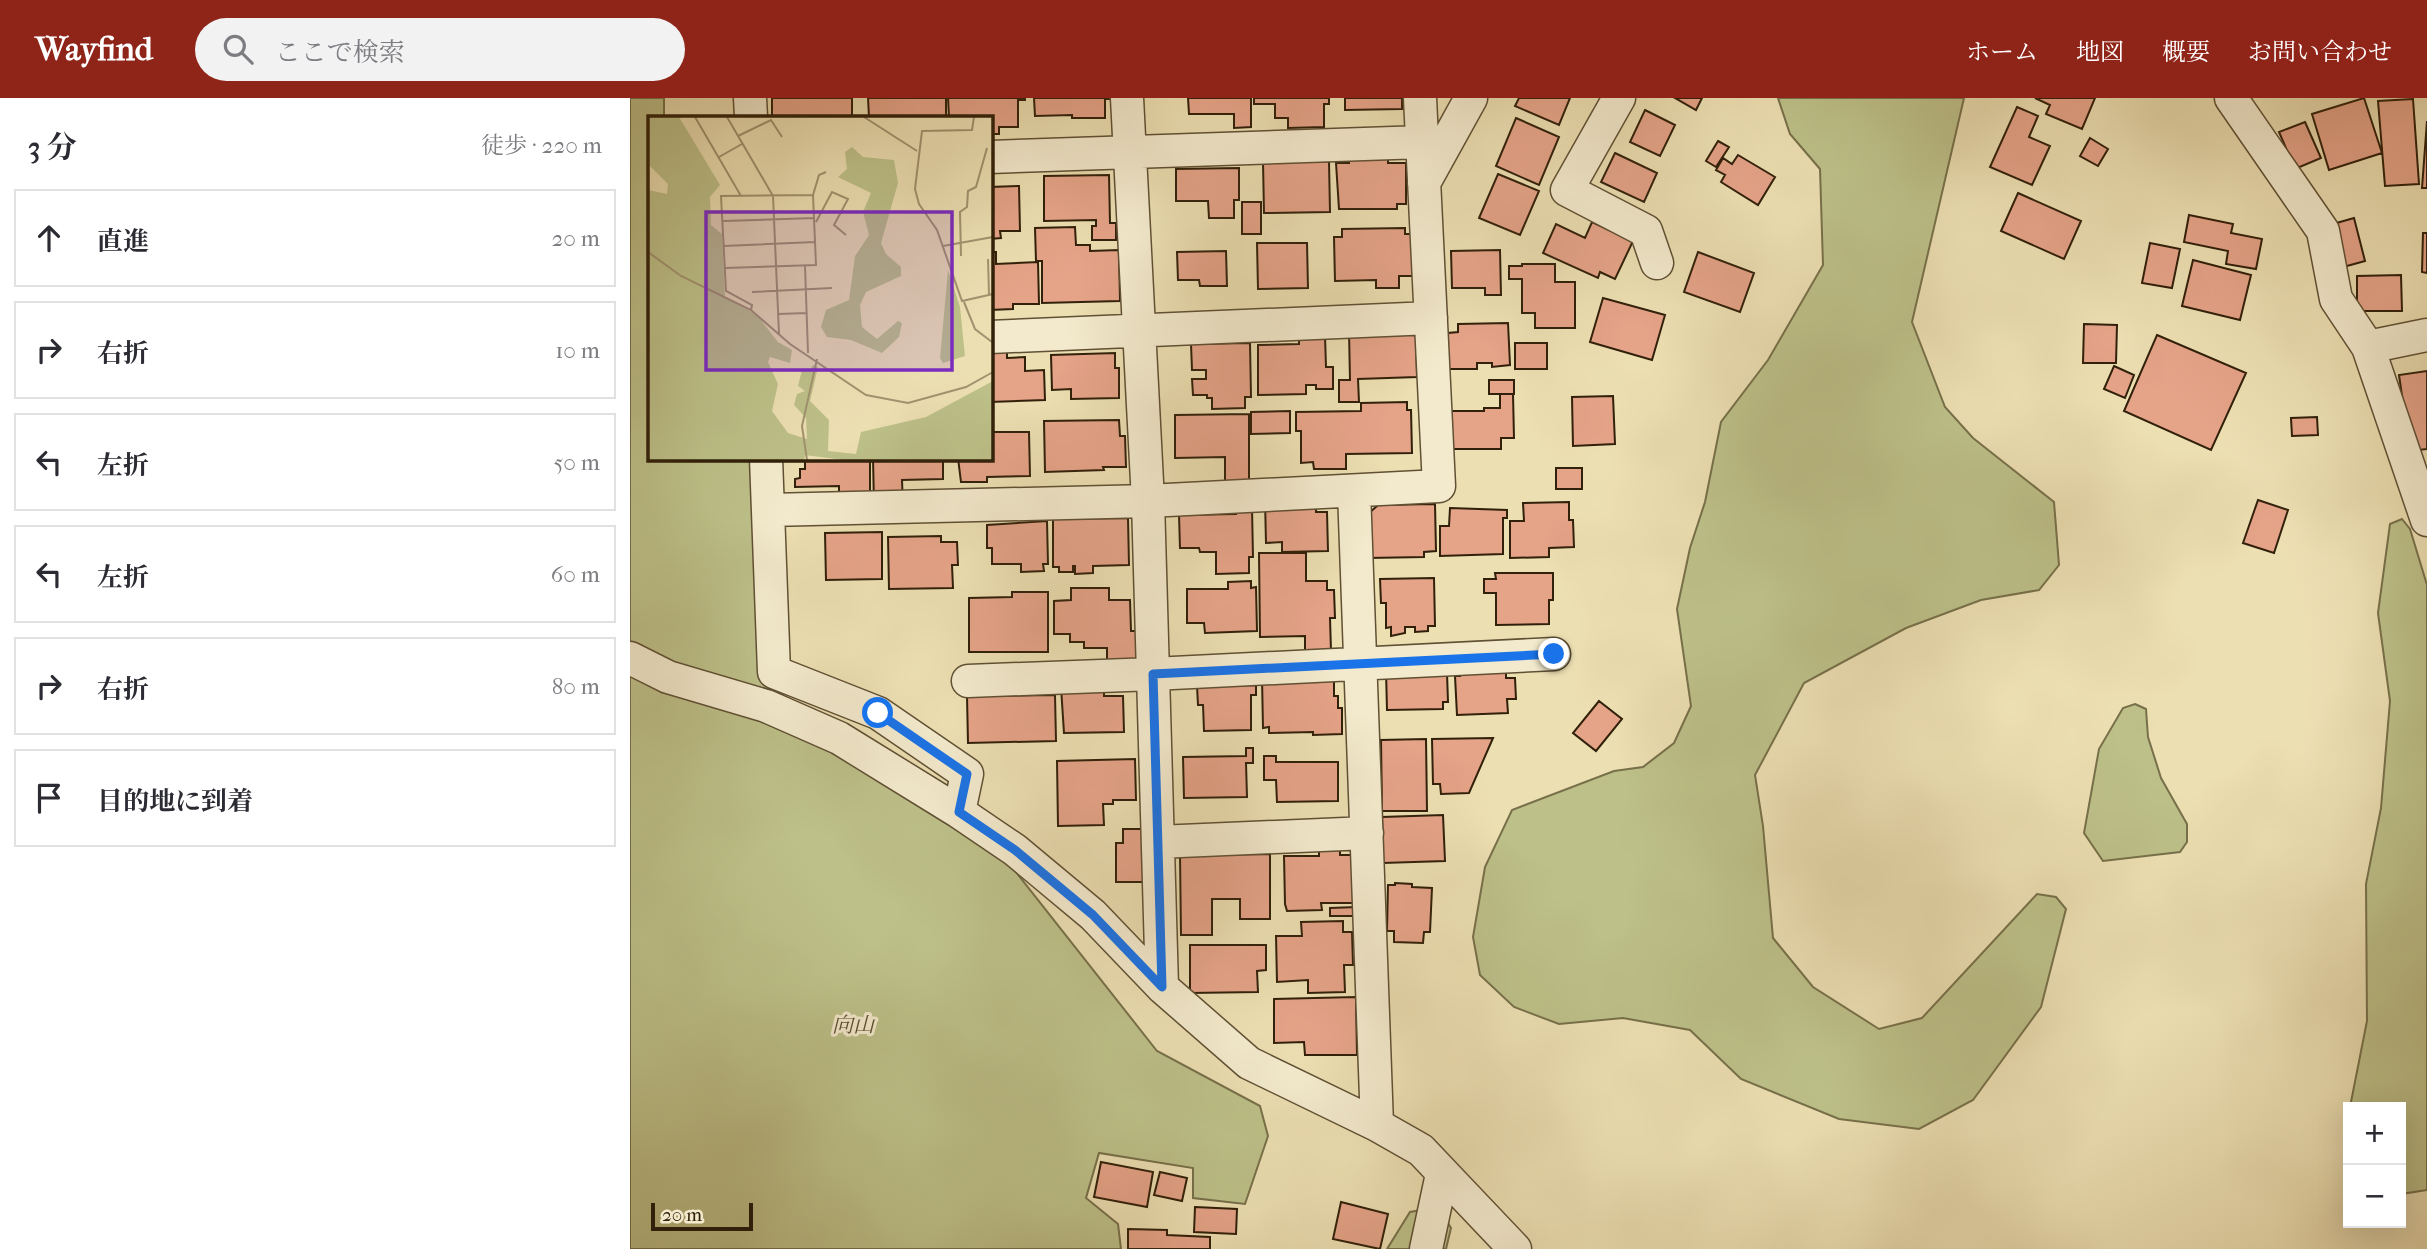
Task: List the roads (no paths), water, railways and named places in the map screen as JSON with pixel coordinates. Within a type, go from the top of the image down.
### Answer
[{"type":"street","points":[[750,98],[751,116]]},
{"type":"street","points":[[1127,98],[1148,501],[1162,987]]},
{"type":"street","points":[[769,510],[1148,501],[1439,486],[1420,98]]},
{"type":"street","points":[[1424,184],[1471,98]]},
{"type":"street","points":[[1619,98],[1567,190],[1646,231],[1657,263]]},
{"type":"street","points":[[2231,98],[2323,231],[2336,299],[2368,347],[2427,520]]},
{"type":"street","points":[[992,157],[1422,142]]},
{"type":"street","points":[[992,337],[1431,318]]},
{"type":"street","points":[[2368,347],[2427,335]]},
{"type":"street","points":[[766,460],[774,672],[878,713],[967,774],[959,812]]},
{"type":"street","points":[[1354,491],[1377,1125]]},
{"type":"street","points":[[968,681],[1554,654]]},
{"type":"street","points":[[630,658],[668,677],[766,706],[839,738],[959,812],[1015,850],[1093,915],[1162,987],[1249,1063],[1377,1125],[1421,1150],[1515,1249]]},
{"type":"street","points":[[1158,842],[1367,833]]},
{"type":"street","points":[[1426,1249],[1442,1174]]},
{"type":"park label","name":"向山","points":[[853,1025]]}]
